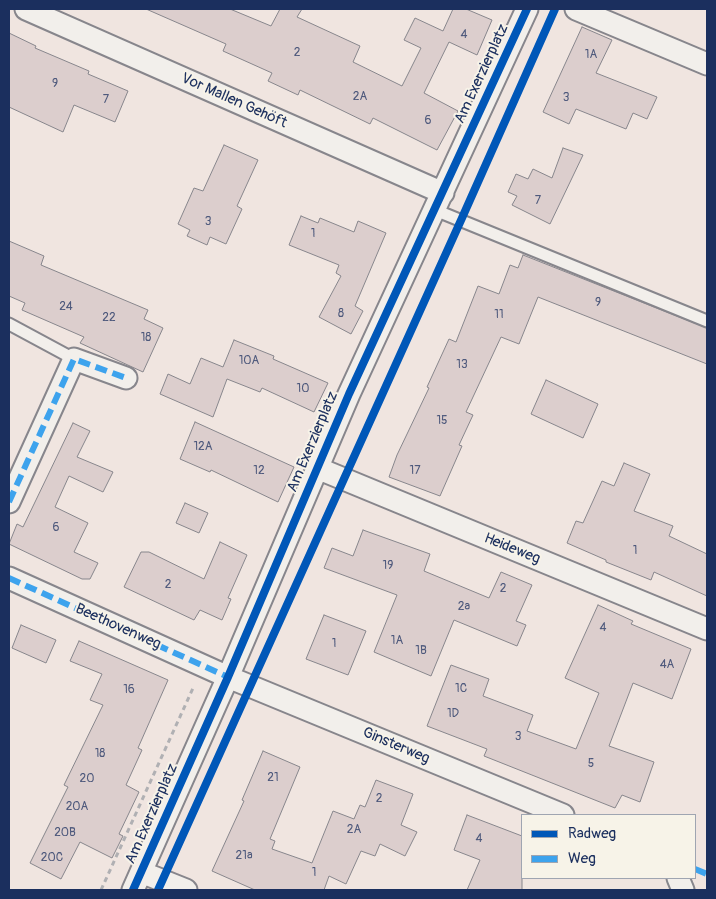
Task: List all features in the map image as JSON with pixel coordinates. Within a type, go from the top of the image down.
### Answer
[{"type":"street","name":"Vor Mallen Gehöft","points":[[26,9],[439,201]]},
{"type":"street","name":"Am Exerzierplatz","points":[[137,881],[228,676],[349,394],[527,9]]},
{"type":"street","points":[[576,9],[707,64]]},
{"type":"street","points":[[9,502],[74,359],[126,378]]},
{"type":"street","name":"Heideweg","points":[[317,468],[707,629]]},
{"type":"street","name":"Beethovenweg","points":[[9,578],[228,676]]},
{"type":"street","name":"Ginsterweg","points":[[228,676],[561,814]]},
{"type":"street","points":[[137,881],[186,890]]},
{"type":"lane","points":[[439,201],[707,321]]},
{"type":"lane","points":[[9,324],[74,359]]},
{"type":"path","points":[[101,890],[204,666]]},
{"type":"building","points":[[146,9],[230,9],[271,26],[280,9],[302,9],[297,17],[360,46],[353,62],[402,86],[421,48],[404,40],[415,18],[443,31],[453,9],[466,9],[492,20],[477,55],[449,42],[424,93],[458,111],[437,150],[373,118],[370,124],[300,90],[298,95],[268,81],[272,73],[223,51],[226,44]]},
{"type":"building","points":[[582,27],[612,40],[596,73],[657,97],[647,119],[633,113],[626,129],[576,109],[569,124],[543,112]]},
{"type":"building","points":[[9,33],[36,46],[35,48],[89,71],[88,74],[128,91],[115,122],[74,105],[63,132],[9,107]]},
{"type":"building","points":[[224,145],[258,160],[237,206],[242,209],[226,244],[210,237],[207,245],[187,236],[190,230],[178,224],[194,188],[203,191]]},
{"type":"building","points":[[563,148],[583,155],[550,224],[512,205],[517,196],[508,192],[516,174],[528,179],[533,169],[552,178]]},
{"type":"building","points":[[301,216],[318,223],[320,218],[354,232],[358,221],[386,233],[355,306],[363,311],[351,334],[319,317],[341,276],[336,273],[339,265],[289,245]]},
{"type":"building","points":[[9,241],[44,256],[41,265],[148,310],[144,319],[163,328],[143,372],[80,343],[84,337],[22,310],[25,303],[9,296]]},
{"type":"building","points":[[523,255],[707,328],[707,364],[538,297],[519,344],[501,337],[466,412],[473,415],[459,445],[462,446],[440,496],[389,477],[449,339],[456,342],[478,286],[499,294],[510,265],[518,268]]},
{"type":"building","points":[[234,340],[274,356],[273,359],[328,383],[314,412],[262,388],[260,392],[227,379],[213,417],[160,394],[168,374],[190,384],[201,358],[223,367]]},
{"type":"building","points":[[546,380],[598,404],[583,438],[531,414]]},
{"type":"building","points":[[195,422],[294,467],[278,502],[211,470],[210,472],[180,459]]},
{"type":"building","points":[[73,423],[90,431],[77,457],[113,472],[103,492],[69,476],[55,507],[88,523],[74,552],[98,563],[90,579],[82,579],[9,544],[17,524],[23,527]]},
{"type":"building","points":[[624,463],[650,474],[634,511],[673,526],[669,536],[707,554],[707,596],[654,572],[651,580],[606,562],[606,560],[567,543],[576,521],[583,523],[602,481],[614,486]]},
{"type":"building","points":[[185,503],[208,513],[199,533],[176,523]]},
{"type":"building","points":[[363,530],[430,554],[424,571],[489,598],[501,572],[532,585],[516,621],[526,625],[517,646],[454,620],[431,676],[374,652],[397,595],[324,568],[332,548],[353,556]]},
{"type":"building","points":[[220,542],[247,555],[228,598],[231,599],[222,620],[200,610],[194,620],[124,587],[141,552],[149,552],[204,579]]},
{"type":"building","points":[[598,605],[633,621],[631,624],[691,649],[672,699],[633,683],[609,746],[654,762],[640,802],[622,795],[615,808],[484,756],[487,749],[427,726],[451,665],[489,679],[483,696],[533,715],[527,731],[576,749],[599,693],[565,678]]},
{"type":"building","points":[[324,615],[366,631],[348,675],[306,659]]},
{"type":"building","points":[[21,625],[56,640],[46,663],[12,648]]},
{"type":"building","points":[[79,641],[168,680],[138,748],[142,750],[126,785],[139,792],[119,834],[123,836],[112,858],[80,842],[61,879],[30,863],[68,787],[64,785],[103,705],[90,700],[102,674],[70,661]]},
{"type":"building","points":[[263,751],[300,767],[270,839],[275,841],[272,849],[312,863],[333,811],[354,819],[360,805],[365,807],[376,780],[413,794],[401,825],[417,832],[405,856],[380,844],[375,856],[361,851],[346,884],[329,876],[324,890],[255,890],[212,871],[244,801],[242,800]]},
{"type":"building","points":[[467,815],[521,836],[522,890],[467,890],[480,860],[454,850]]},
{"type":"marked path","points":[[9,502],[74,359],[126,378]]},
{"type":"marked path","points":[[9,578],[228,677]]},
{"type":"marked path","points":[[696,869],[707,874]]},
{"type":"cycle path","points":[[133,890],[228,677],[349,394],[527,9]]},
{"type":"cycle path","points":[[158,890],[555,9]]}]
